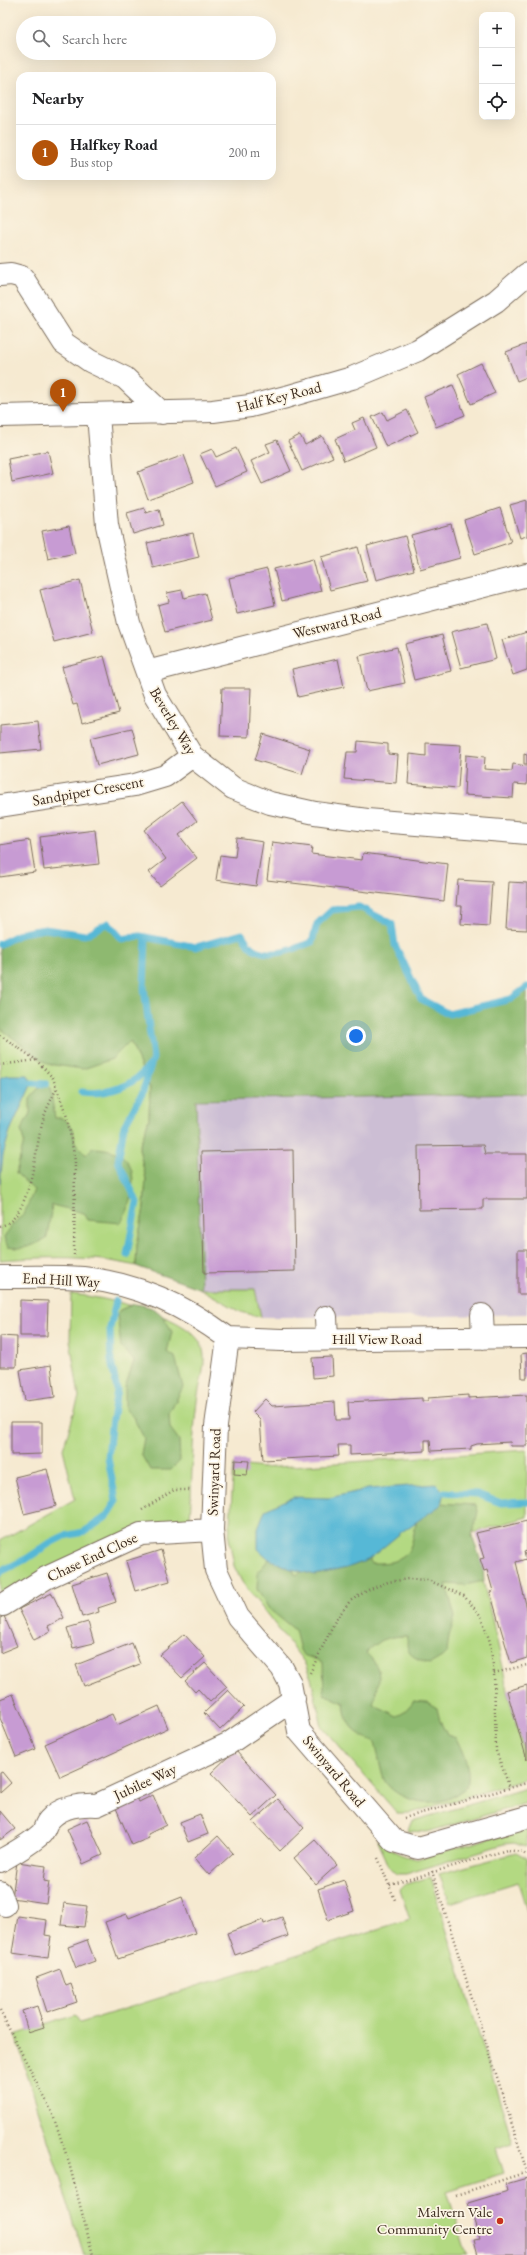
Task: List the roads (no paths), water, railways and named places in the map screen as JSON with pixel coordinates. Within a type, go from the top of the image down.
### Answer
[{"type":"street","points":[[0,275],[11,274],[22,277],[64,343],[90,361],[125,378],[162,413]]},
{"type":"street","name":"Half Key Road","points":[[0,416],[98,415],[213,411],[250,406],[352,378],[418,350],[460,325],[496,300],[527,274]]},
{"type":"street","name":"Beverley Way","points":[[98,415],[107,525],[129,623],[156,695],[192,756],[233,788],[270,803],[315,813],[367,820],[527,833]]},
{"type":"street","name":"Westward Road","points":[[147,672],[527,575]]},
{"type":"street","name":"Sandpiper Crescent","points":[[0,806],[135,786],[165,776],[192,756]]},
{"type":"street","name":"End Hill Way","points":[[0,1277],[74,1278],[118,1284],[163,1299],[197,1316],[228,1338]]},
{"type":"street","points":[[482,1315],[483,1338]]},
{"type":"street","points":[[326,1317],[327,1339]]},
{"type":"street","name":"Hill View Road","points":[[228,1338],[327,1339],[527,1337]]},
{"type":"street","name":"Swinyard Road","points":[[228,1338],[216,1426],[212,1530],[216,1570],[238,1617],[282,1668],[290,1683],[300,1731],[394,1841],[418,1848],[527,1817]]},
{"type":"street","name":"Chase End Close","points":[[3,1605],[46,1578],[141,1534],[212,1530]]},
{"type":"street","name":"Jubilee Way","points":[[0,1861],[32,1842],[43,1832],[49,1820],[61,1812],[79,1804],[96,1804],[228,1744],[294,1699]]},
{"type":"water","points":[[8,1075],[28,1075],[32,1083],[10,1131],[3,1155],[0,1183],[0,1078]]},
{"type":"water","points":[[436,1484],[444,1492],[441,1505],[403,1531],[368,1560],[347,1568],[315,1575],[288,1568],[269,1559],[258,1549],[258,1528],[265,1510],[293,1497],[329,1498],[368,1489]]},
{"type":"waterway","points":[[0,944],[22,933],[45,929],[85,935],[108,923],[122,939],[140,936],[196,947],[242,934],[252,948],[261,952],[276,953],[291,950],[312,942],[317,924],[332,910],[359,907],[392,924],[395,945],[421,999],[449,1014],[511,999],[527,987]]},
{"type":"waterway","points":[[127,1255],[137,1202],[118,1161],[124,1126],[142,1094],[153,1058],[144,988],[146,938]]},
{"type":"waterway","points":[[82,1092],[101,1092],[119,1088],[136,1079],[149,1065]]},
{"type":"waterway","points":[[32,1083],[46,1084]]},
{"type":"waterway","points":[[0,1572],[28,1558],[50,1543],[64,1536],[84,1532],[106,1517],[116,1501],[108,1458],[111,1426],[117,1390],[111,1360],[110,1328],[116,1301]]},
{"type":"waterway","points":[[444,1492],[477,1494],[501,1503],[527,1502]]},
{"type":"place","name":"Halfkey Road","points":[[63,412]]},
{"type":"place","name":"Malvern Vale Community Centre","points":[[500,2221]]}]
